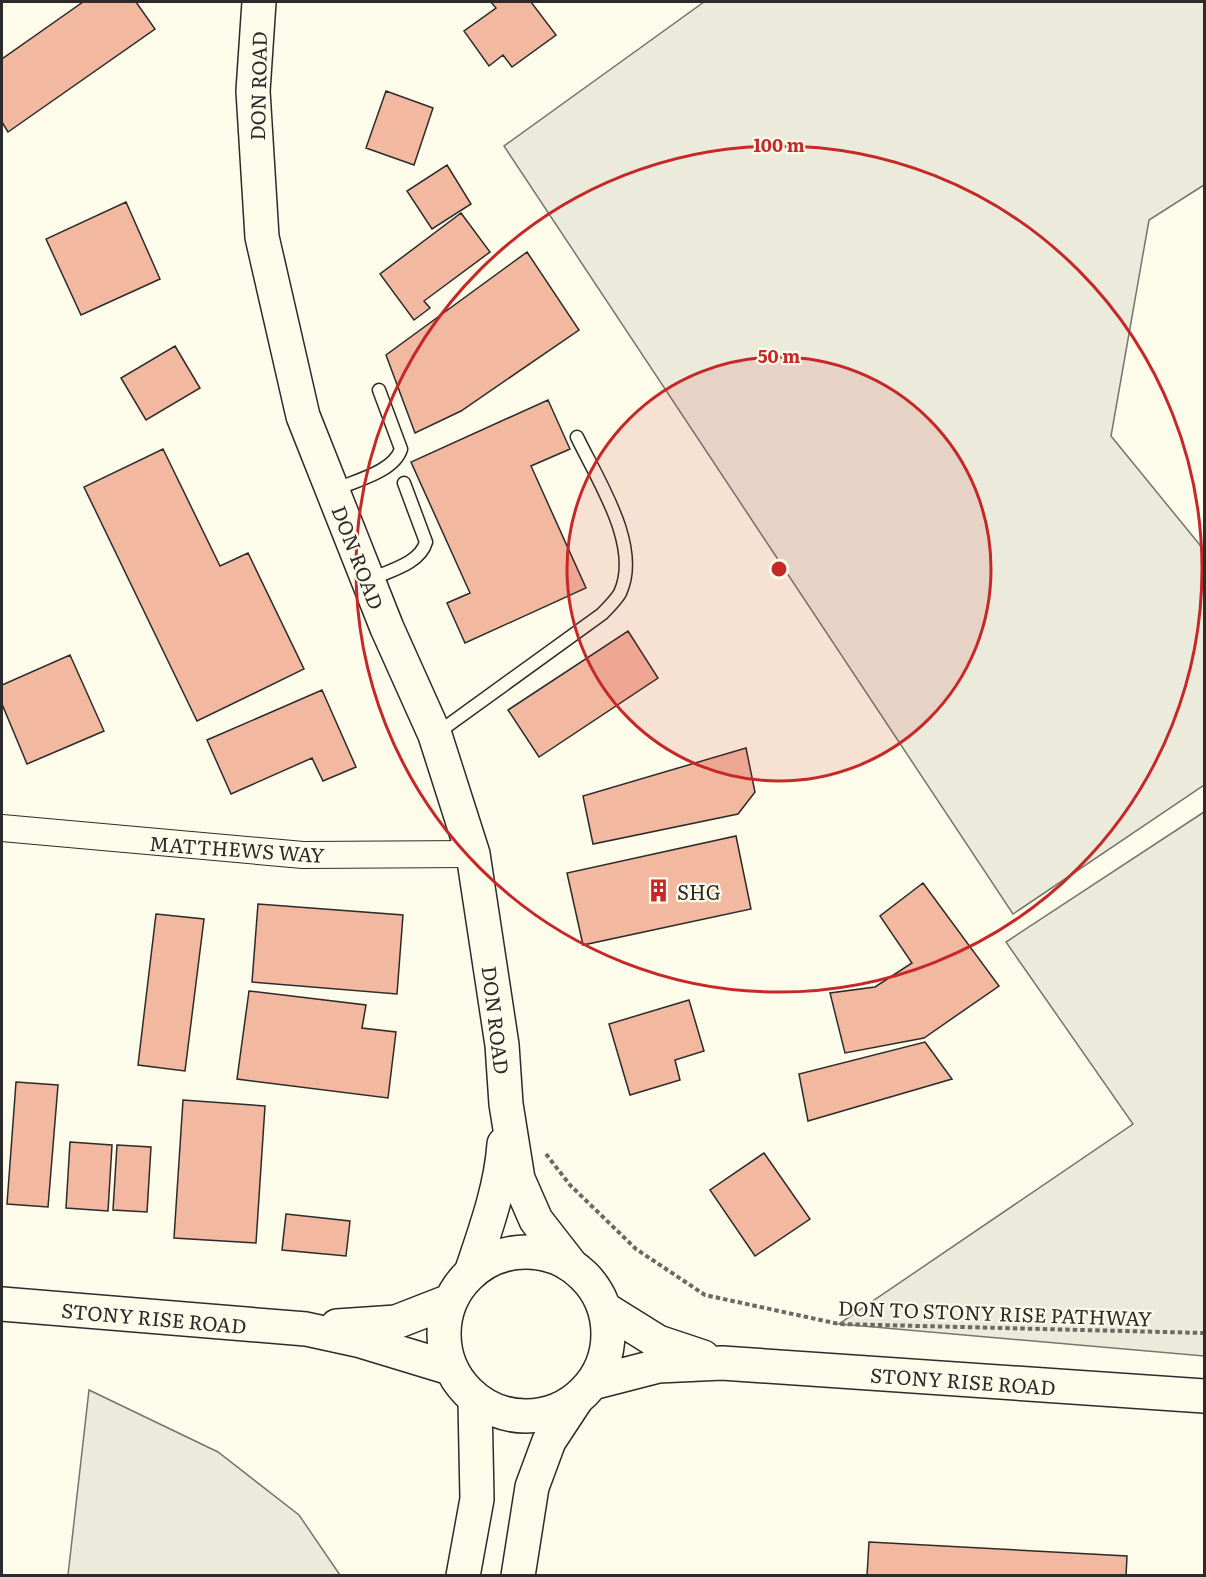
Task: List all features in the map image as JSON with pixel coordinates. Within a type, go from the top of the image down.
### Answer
[{"type":"main road","name":"DON ROAD","points":[[259,2],[253,91],[262,237],[303,416],[368,580],[435,735],[473,854],[502,1045],[506,1104],[518,1179],[536,1220],[571,1265]]},
{"type":"main road","name":"DON ROAD","points":[[471,1272],[491,1212],[502,1162],[506,1104]]},
{"type":"main road","points":[[518,1575],[532,1487],[549,1441],[602,1368],[609,1340],[605,1309],[592,1284],[571,1265],[553,1256],[524,1252],[496,1257],[471,1272],[450,1301],[443,1336],[450,1368],[475,1401],[514,1417],[549,1415],[584,1391]]},
{"type":"main road","name":"STONY RISE ROAD","points":[[306,1329],[396,1322],[450,1301]]},
{"type":"main road","name":"STONY RISE ROAD","points":[[2,1304],[306,1329],[361,1341],[450,1368]]},
{"type":"main road","name":"STONY RISE ROAD","points":[[605,1309],[658,1342],[722,1363]]},
{"type":"main road","name":"STONY RISE ROAD","points":[[584,1391],[658,1366],[722,1363],[1204,1396]]},
{"type":"main road","points":[[463,1575],[477,1499],[475,1401]]},
{"type":"main road","points":[[526,1530],[539,1575]]},
{"type":"street","name":"MATTHEWS WAY","points":[[2,828],[303,855],[473,854]]},
{"type":"lane","points":[[333,491],[390,465],[399,457],[401,449],[378,390]]},
{"type":"lane","points":[[435,735],[602,615],[620,592],[626,566],[624,537],[577,437]]},
{"type":"lane","points":[[368,580],[416,559],[424,551],[426,542],[404,483]]},
{"type":"path","name":"DON TO STONY RISE PATHWAY","points":[[542,1149],[570,1185],[636,1249],[705,1294],[839,1324],[1204,1333]]},
{"type":"shaded area","points":[[704,2],[1204,2],[1204,185],[1149,220],[1111,436],[1204,550],[1204,785],[1013,914],[504,146]]},
{"type":"shaded area","points":[[1204,812],[1204,1356],[839,1324],[1133,1124],[1006,942]]},
{"type":"shaded area","points":[[89,1390],[218,1452],[299,1515],[340,1575],[68,1575]]},
{"type":"building","points":[[83,2],[136,2],[155,29],[8,132],[2,122],[2,59]]},
{"type":"building","points":[[491,2],[531,2],[556,35],[512,67],[503,55],[489,66],[464,31],[496,8]]},
{"type":"building","points":[[386,91],[433,108],[414,165],[366,148]]},
{"type":"building","points":[[447,165],[471,204],[432,229],[407,191]]},
{"type":"building","points":[[126,202],[160,279],[81,315],[46,239]]},
{"type":"building","points":[[461,213],[490,252],[424,301],[430,308],[414,320],[380,274]]},
{"type":"building","points":[[527,252],[579,330],[461,411],[415,433],[386,355]]},
{"type":"building","points":[[175,346],[200,388],[146,420],[121,378]]},
{"type":"building","points":[[548,400],[570,449],[531,466],[586,588],[465,643],[447,603],[470,593],[411,462]]},
{"type":"building","points":[[163,449],[220,566],[248,553],[304,669],[197,721],[84,487]]},
{"type":"building","points":[[628,631],[658,678],[539,757],[508,710]]},
{"type":"building","points":[[70,655],[104,731],[27,764],[2,704],[2,685]]},
{"type":"building","points":[[322,690],[356,767],[323,781],[312,758],[231,794],[207,740]]},
{"type":"building","points":[[746,748],[755,792],[738,814],[593,844],[583,796]]},
{"type":"building","name":"SHG","points":[[736,836],[751,909],[583,945],[567,873]]},
{"type":"building","points":[[923,883],[999,986],[924,1038],[845,1053],[830,993],[875,987],[912,963],[880,916]]},
{"type":"building","points":[[258,904],[403,915],[397,994],[252,982]]},
{"type":"building","points":[[156,914],[204,919],[185,1071],[138,1065]]},
{"type":"building","points":[[249,991],[366,1005],[362,1028],[396,1032],[388,1098],[237,1079]]},
{"type":"building","points":[[689,1000],[704,1051],[675,1060],[680,1080],[630,1095],[609,1024]]},
{"type":"building","points":[[925,1042],[952,1079],[808,1121],[799,1074]]},
{"type":"building","points":[[16,1082],[58,1085],[48,1207],[7,1204]]},
{"type":"building","points":[[183,1100],[265,1106],[256,1243],[174,1238]]},
{"type":"building","points":[[70,1142],[112,1145],[108,1211],[66,1208]]},
{"type":"building","points":[[117,1145],[151,1147],[147,1212],[113,1210]]},
{"type":"building","points":[[764,1153],[810,1219],[755,1256],[710,1190]]},
{"type":"building","points":[[286,1214],[350,1221],[346,1256],[282,1250]]},
{"type":"building","points":[[869,1542],[1127,1556],[1126,1576],[867,1576]]},
{"type":"place","name":"SHG","points":[[659,891]]}]
